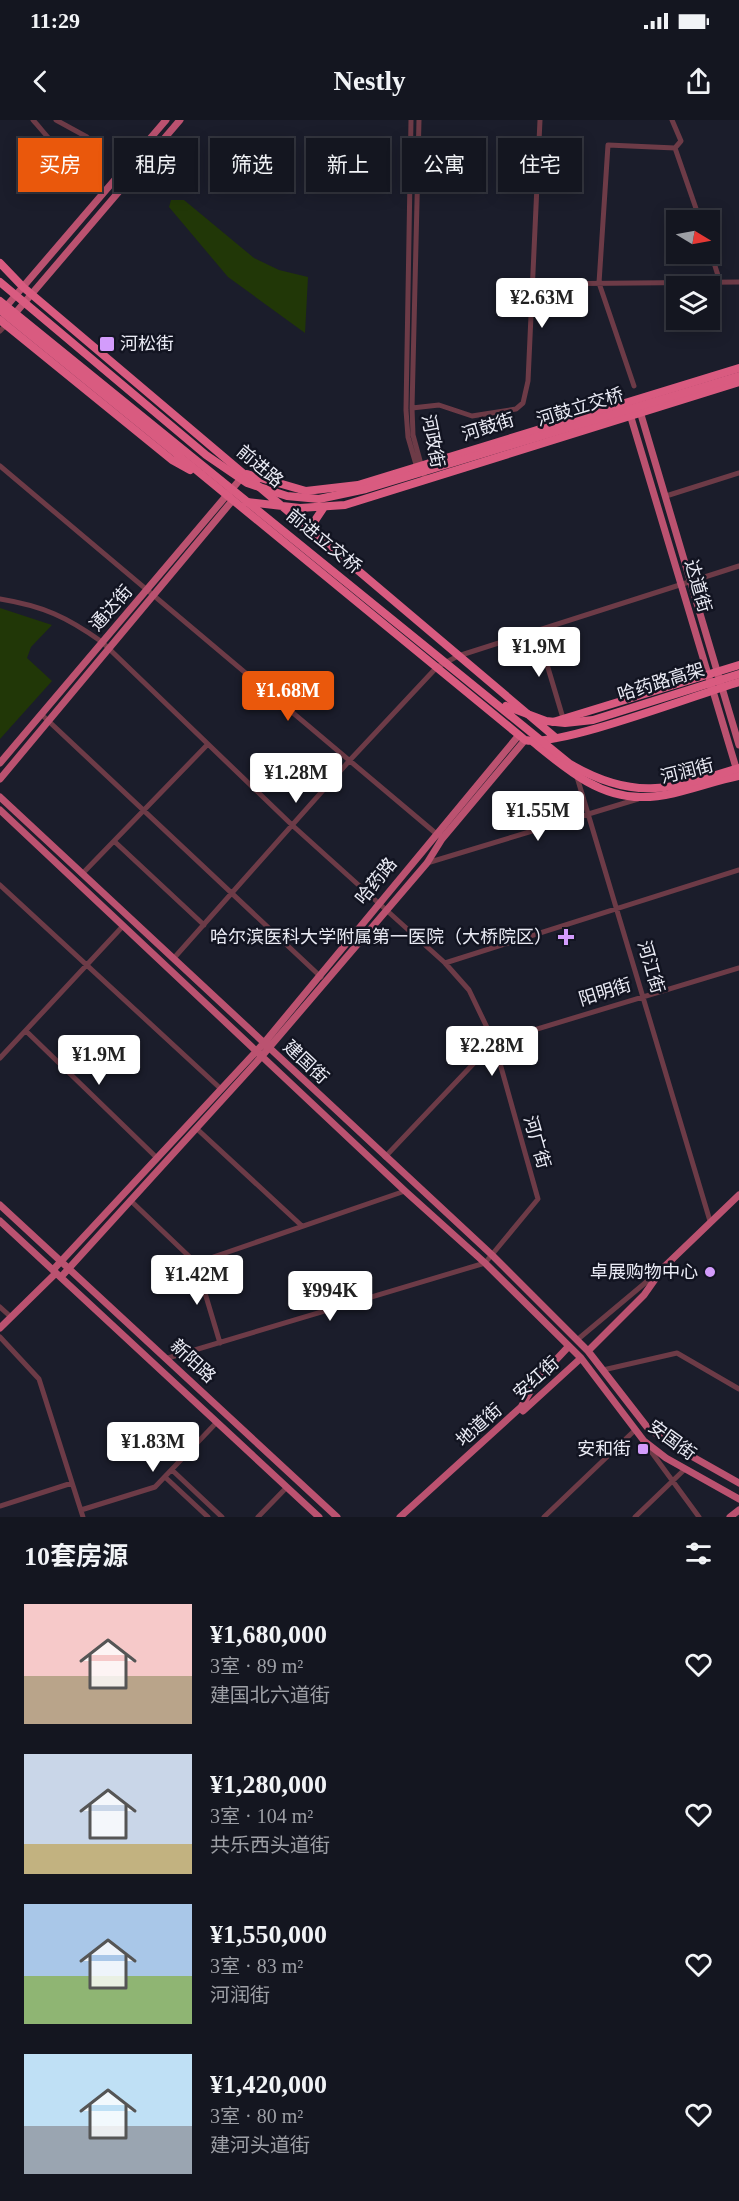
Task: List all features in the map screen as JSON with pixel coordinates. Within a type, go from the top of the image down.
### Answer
[{"type":"highway","name":"前进路","points":[[0,263],[31,294],[556,738]]},
{"type":"highway","points":[[0,269],[23,287]]},
{"type":"highway","name":"河鼓立交桥","points":[[0,282],[206,455],[255,488],[287,496],[319,499],[366,489],[739,375]]},
{"type":"highway","name":"前进立交桥","points":[[0,302],[570,764],[607,783],[636,789],[664,788],[739,768]]},
{"type":"highway","points":[[0,312],[526,739],[577,777]]},
{"type":"highway","points":[[2,326],[172,460],[202,477]]},
{"type":"highway","name":"河鼓街","points":[[244,474],[306,490],[358,485],[739,368]]},
{"type":"highway","name":"河鼓街","points":[[228,498],[281,506],[324,507],[375,497],[425,479],[739,382]]},
{"type":"highway","points":[[315,536],[314,522],[324,507]]},
{"type":"highway","name":"哈药路","points":[[526,739],[542,726],[563,718],[739,665]]},
{"type":"highway","name":"哈药路高架","points":[[492,699],[537,720],[565,723],[593,720],[739,674]]},
{"type":"highway","points":[[526,739],[556,738],[739,682]]},
{"type":"highway","name":"河润街","points":[[577,777],[601,788],[642,798],[739,777]]},
{"type":"main road","points":[[0,312],[166,120]]},
{"type":"main road","points":[[2,326],[180,120]]},
{"type":"main road","name":"达道街","points":[[636,400],[717,672],[717,689],[739,777]]},
{"type":"main road","name":"达道街","points":[[627,403],[708,674],[717,689],[739,745]]},
{"type":"main road","name":"通达街","points":[[0,779],[228,498],[244,474]]},
{"type":"main road","name":"通达街","points":[[0,763],[102,642],[151,591]]},
{"type":"main road","name":"哈药路","points":[[56,1273],[68,1269],[196,1128],[260,1054],[436,833],[526,739]]},
{"type":"main road","name":"哈药路","points":[[267,1045],[427,863],[442,840],[526,739]]},
{"type":"main road","name":"建国街","points":[[0,797],[492,1255],[588,1351]]},
{"type":"main road","name":"建国街","points":[[0,810],[405,1191],[485,1263],[581,1358]]},
{"type":"main road","name":"哈药路","points":[[0,1328],[56,1273],[61,1261],[221,1089],[260,1054]]},
{"type":"main road","points":[[588,1351],[644,1295],[663,1268],[739,1195]]},
{"type":"main road","name":"新阳路","points":[[0,1205],[168,1358],[337,1517]]},
{"type":"main road","name":"新阳路","points":[[0,1221],[319,1517]]},
{"type":"main road","name":"地道街","points":[[400,1517],[521,1407],[538,1379],[569,1346]]},
{"type":"main road","name":"安国街","points":[[588,1351],[647,1427],[670,1444],[739,1483]]},
{"type":"main road","name":"安国街","points":[[581,1358],[634,1431],[645,1441],[685,1469],[739,1499]]},
{"type":"main road","name":"安红街","points":[[405,1517],[581,1358]]},
{"type":"main road","points":[[730,1517],[739,1511]]},
{"type":"main road","points":[[735,1517],[739,1511]]},
{"type":"street","points":[[33,120],[70,159],[82,163],[93,160],[96,145],[87,137],[56,120]]},
{"type":"street","name":"河政街","points":[[411,120],[406,410],[408,436],[425,479]]},
{"type":"street","name":"河政街","points":[[418,120],[411,408],[418,466]]},
{"type":"street","points":[[411,408],[440,405],[472,416],[516,409],[523,403],[528,381],[540,120]]},
{"type":"street","points":[[672,120],[681,141],[675,148]]},
{"type":"street","points":[[634,386],[599,283],[608,145],[675,148]]},
{"type":"street","points":[[675,148],[697,210]]},
{"type":"street","points":[[532,284],[666,282]]},
{"type":"street","points":[[720,282],[739,282]]},
{"type":"street","points":[[0,466],[351,760],[442,840]]},
{"type":"street","points":[[666,496],[739,473]]},
{"type":"street","points":[[174,958],[437,667],[458,657],[739,566]]},
{"type":"street","name":"河广街","points":[[0,599],[50,610],[70,620],[102,642],[292,825],[445,963],[469,990],[494,1042],[538,1199],[485,1263]]},
{"type":"street","points":[[537,631],[563,718]]},
{"type":"street","points":[[41,714],[321,976]]},
{"type":"street","points":[[82,874],[207,744]]},
{"type":"street","name":"河江街","points":[[577,777],[710,1221]]},
{"type":"street","name":"河润街","points":[[427,863],[642,798]]},
{"type":"street","points":[[114,841],[204,925]]},
{"type":"street","points":[[445,963],[739,870]]},
{"type":"street","points":[[0,885],[221,1089]]},
{"type":"street","points":[[0,1058],[123,926]]},
{"type":"street","name":"阳明街","points":[[385,1157],[494,1042],[739,968]]},
{"type":"street","points":[[26,1031],[157,1158]]},
{"type":"street","points":[[196,1128],[302,1226]]},
{"type":"street","points":[[196,1263],[405,1191]]},
{"type":"street","points":[[130,1200],[196,1263],[220,1343]]},
{"type":"street","points":[[168,1358],[485,1263]]},
{"type":"street","points":[[577,1340],[663,1268]]},
{"type":"street","points":[[0,1307],[11,1317]]},
{"type":"street","points":[[0,1337],[39,1379],[83,1517]]},
{"type":"street","points":[[603,1370],[677,1353],[739,1389]]},
{"type":"street","points":[[81,1510],[155,1487],[217,1422]]},
{"type":"street","points":[[544,1517],[634,1431]]},
{"type":"street","points":[[645,1441],[699,1517]]},
{"type":"street","points":[[635,1517],[671,1479],[685,1469]]},
{"type":"street","points":[[172,1470],[222,1517]]},
{"type":"street","points":[[165,1477],[208,1517]]},
{"type":"street","points":[[0,1506],[72,1483]]},
{"type":"street","points":[[258,1517],[287,1487]]},
{"type":"green space","points":[[171,200],[184,200],[254,258],[279,270],[308,277],[305,333],[228,277],[169,207]]},
{"type":"green space","points":[[0,608],[52,625],[31,647],[27,658],[52,681],[0,739]]},
{"type":"place","name":"河松街","points":[[107,344]]},
{"type":"place","name":"哈尔滨医科大学附属第一医院（大桥院区）","points":[[566,937]]},
{"type":"place","name":"卓展购物中心","points":[[710,1272]]},
{"type":"place","name":"安和街","points":[[643,1449]]}]
